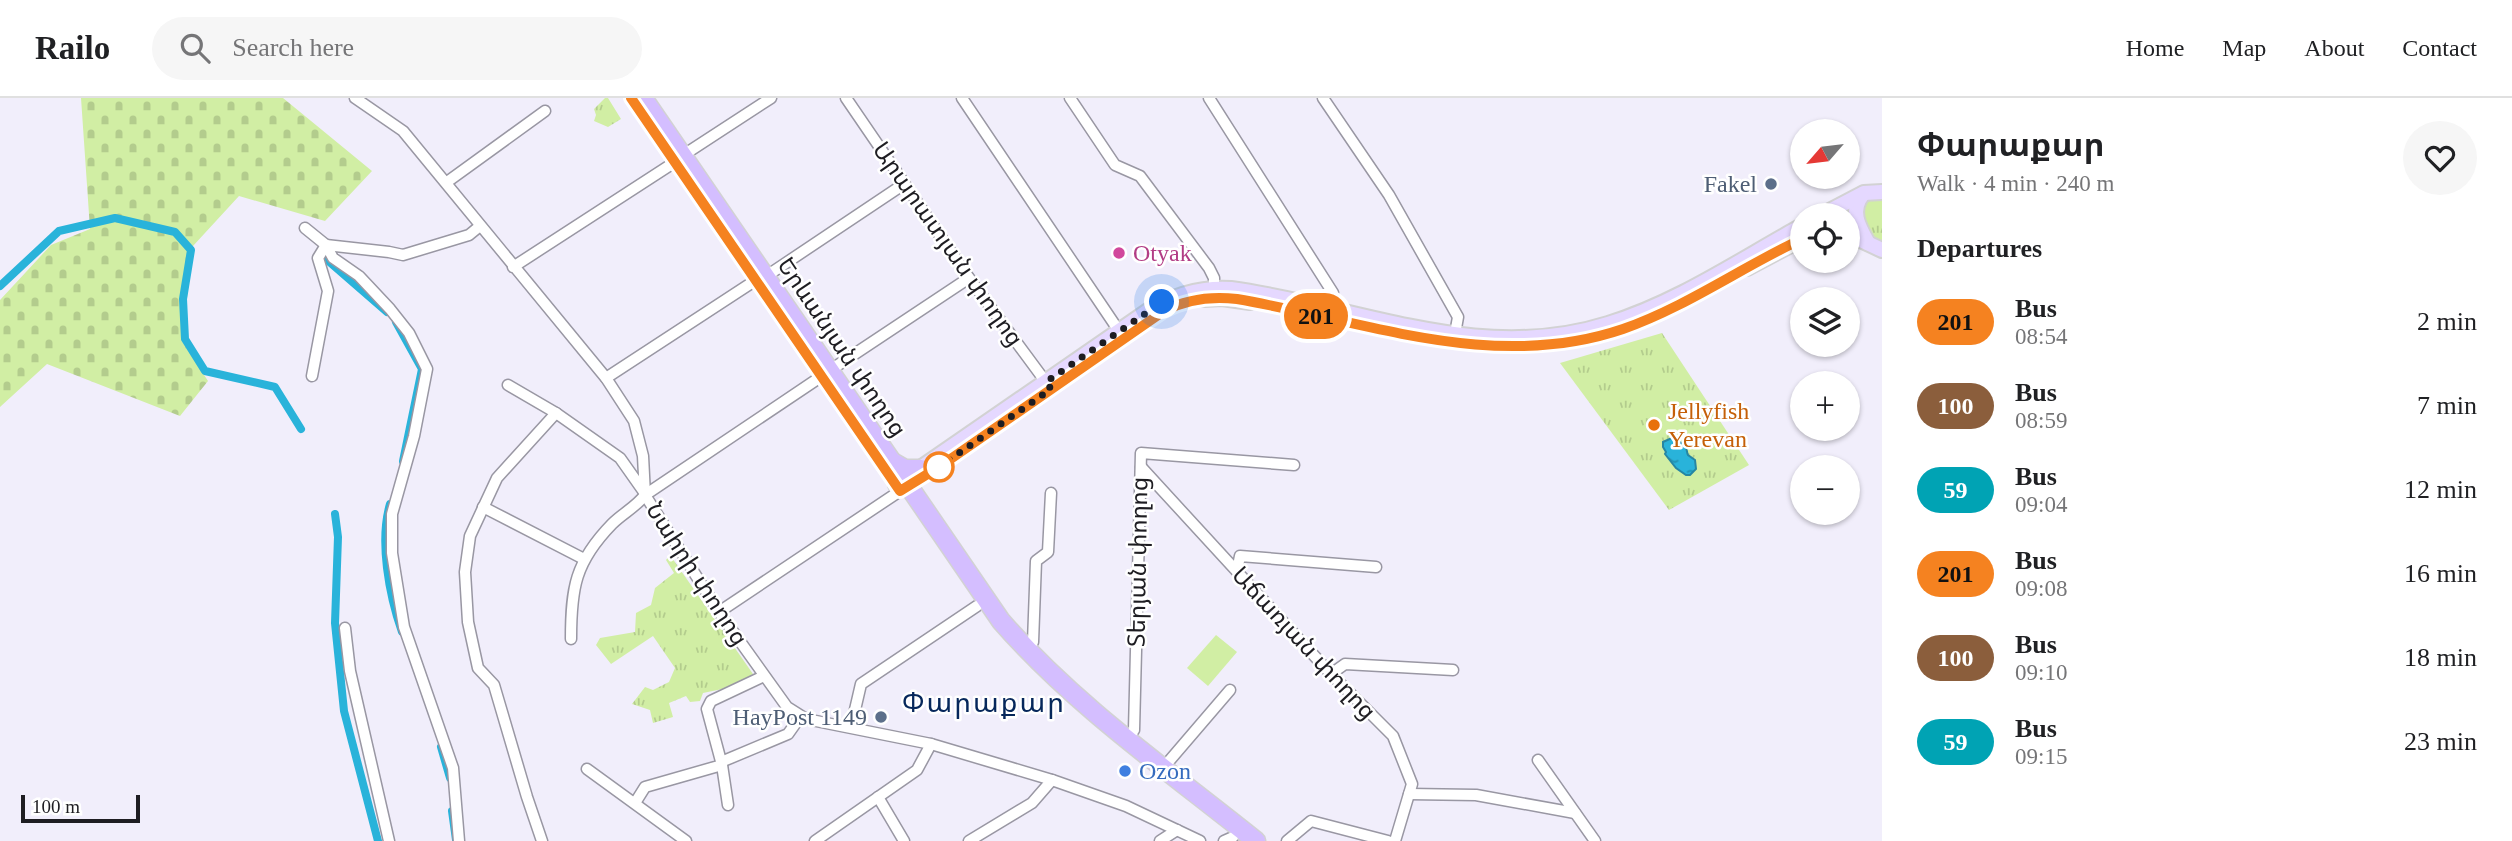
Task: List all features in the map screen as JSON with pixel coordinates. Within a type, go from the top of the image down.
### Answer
[{"type":"highway","name":"Երևանյան փողոց","points":[[631,98],[679,159]]},
{"type":"highway","name":"Երևանյան փողոց","points":[[643,98],[679,159],[826,374],[977,606],[1009,647],[1047,687],[1232,840]]},
{"type":"highway","name":"Երևանյան փողոց","points":[[826,374],[890,460],[900,488],[1027,651],[1066,690],[1256,841]]},
{"type":"highway","points":[[890,460],[905,469],[920,469]]},
{"type":"main road","points":[[1845,203],[1864,193],[1882,192]]},
{"type":"main road","points":[[1864,193],[1855,213],[1868,243]]},
{"type":"main road","points":[[900,488],[1048,386],[1119,331],[1169,299],[1193,291],[1214,288],[1239,290],[1455,334],[1485,338],[1531,338],[1607,325],[1663,302],[1790,233]]},
{"type":"main road","points":[[1860,239],[1882,250]]},
{"type":"main road","points":[[900,488],[920,469],[1164,311],[1193,300],[1237,299],[1457,344],[1507,347],[1557,344],[1598,336],[1643,321],[1790,245]]},
{"type":"street","name":"Նաիրի փողոց","points":[[355,98],[402,131],[447,182],[513,267],[606,378],[634,421],[643,456],[645,495],[719,612],[787,707],[800,717]]},
{"type":"street","points":[[513,267],[771,98]]},
{"type":"street","name":"Արարատյան փողոց","points":[[846,98],[969,278],[1048,386]]},
{"type":"street","points":[[962,98],[1119,331]]},
{"type":"street","points":[[1070,98],[1115,165],[1140,176],[1209,268],[1214,278],[1214,288]]},
{"type":"street","points":[[1209,98],[1334,293],[1331,310]]},
{"type":"street","points":[[1323,98],[1389,195],[1458,317],[1455,334]]},
{"type":"street","points":[[447,182],[545,111]]},
{"type":"street","points":[[606,378],[904,184]]},
{"type":"street","points":[[326,245],[389,251],[403,255],[469,235],[480,226]]},
{"type":"street","points":[[305,228],[326,245],[333,258],[359,276],[390,309],[409,333],[427,369],[414,436],[392,514],[392,553],[396,591],[404,627],[453,768],[459,841]]},
{"type":"street","points":[[312,376],[328,291],[318,258],[326,245]]},
{"type":"street","points":[[571,639],[571,599],[584,559],[613,523],[645,495],[969,278]]},
{"type":"street","points":[[509,386],[556,413],[620,458],[645,495]]},
{"type":"street","points":[[542,841],[495,685],[478,668],[468,622],[465,572],[470,536],[497,478],[556,413]]},
{"type":"street","name":"Տերյան փողոց","points":[[1128,739],[1134,730],[1141,453],[1294,465]]},
{"type":"street","name":"Աճառյան փողոց","points":[[1140,467],[1331,674],[1393,736],[1412,784],[1395,841]]},
{"type":"street","points":[[719,612],[900,488]]},
{"type":"street","points":[[1027,651],[1034,642],[1036,561],[1048,552],[1051,493]]},
{"type":"street","points":[[483,507],[584,559]]},
{"type":"street","points":[[1237,571],[1240,556],[1376,567]]},
{"type":"street","points":[[850,727],[861,684],[977,606]]},
{"type":"street","points":[[345,628],[350,671],[389,841]]},
{"type":"street","points":[[1331,674],[1345,664],[1453,670]]},
{"type":"street","points":[[728,806],[721,763],[707,709],[711,701],[764,676]]},
{"type":"street","points":[[1164,767],[1230,691]]},
{"type":"street","points":[[635,803],[645,787],[721,763],[788,734],[800,717],[931,744],[1052,780],[1126,806],[1200,841]]},
{"type":"street","points":[[815,841],[917,770],[931,744]]},
{"type":"street","points":[[1538,760],[1595,841]]},
{"type":"street","points":[[587,769],[686,841]]},
{"type":"street","points":[[969,841],[1032,803],[1052,780]]},
{"type":"street","points":[[1409,794],[1476,795],[1575,813]]},
{"type":"street","points":[[878,797],[904,841]]},
{"type":"street","points":[[1287,841],[1311,821],[1388,841]]},
{"type":"street","points":[[1160,841],[1177,830]]},
{"type":"green space","points":[[81,98],[283,98],[372,171],[325,221],[239,196],[193,246],[182,341],[208,381],[180,416],[47,364],[0,407],[0,300],[51,245],[90,229]]},
{"type":"green space","points":[[608,98],[621,119],[608,127],[594,121],[594,109]]},
{"type":"green space","points":[[1882,197],[1882,243],[1873,239],[1861,217],[1867,202]]},
{"type":"green space","points":[[1662,333],[1749,465],[1669,510],[1560,363]]},
{"type":"green space","points":[[670,555],[753,674],[732,687],[703,693],[700,701],[690,702],[686,696],[669,703],[673,717],[653,723],[650,710],[632,704],[645,687],[653,690],[669,682],[675,668],[653,636],[611,664],[596,645],[600,638],[635,632],[636,613],[651,605],[655,588],[674,573],[666,560]]},
{"type":"green space","points":[[1216,635],[1237,652],[1208,686],[1187,668]]},
{"type":"water","points":[[1674,437],[1684,444],[1688,455],[1695,460],[1696,469],[1690,475],[1676,468],[1665,454],[1663,442]]},
{"type":"waterway","points":[[0,286],[59,231],[115,218],[175,232],[191,250],[183,299],[185,339],[205,371],[275,387],[301,429]]},
{"type":"waterway","points":[[326,259],[387,312]]},
{"type":"waterway","points":[[396,322],[422,369],[403,461]]},
{"type":"waterway","points":[[390,504],[385,534],[387,568],[402,632]]},
{"type":"waterway","points":[[335,514],[338,537],[335,623],[344,711],[378,841]]},
{"type":"waterway","points":[[441,747],[450,778]]},
{"type":"waterway","points":[[452,811],[456,840]]},
{"type":"bus line","name":"201","points":[[631,98],[900,491],[939,467],[1164,311],[1185,302],[1208,298],[1237,299],[1457,344],[1524,347],[1557,344],[1590,338],[1636,324],[1790,245]]},
{"type":"place","name":"Fakel","points":[[1771,184]]},
{"type":"place","name":"Otyak","points":[[1119,253]]},
{"type":"place","name":"Jellyfish Yerevan","points":[[1654,425]]},
{"type":"place","name":"HayPost 1149","points":[[881,717]]},
{"type":"place","name":"Ozon","points":[[1125,771]]},
{"type":"district","name":"Փարաքար","points":[[984,702]]},
{"type":"route","points":[[939,467],[1051,389],[1046,382],[1162,302]]}]
